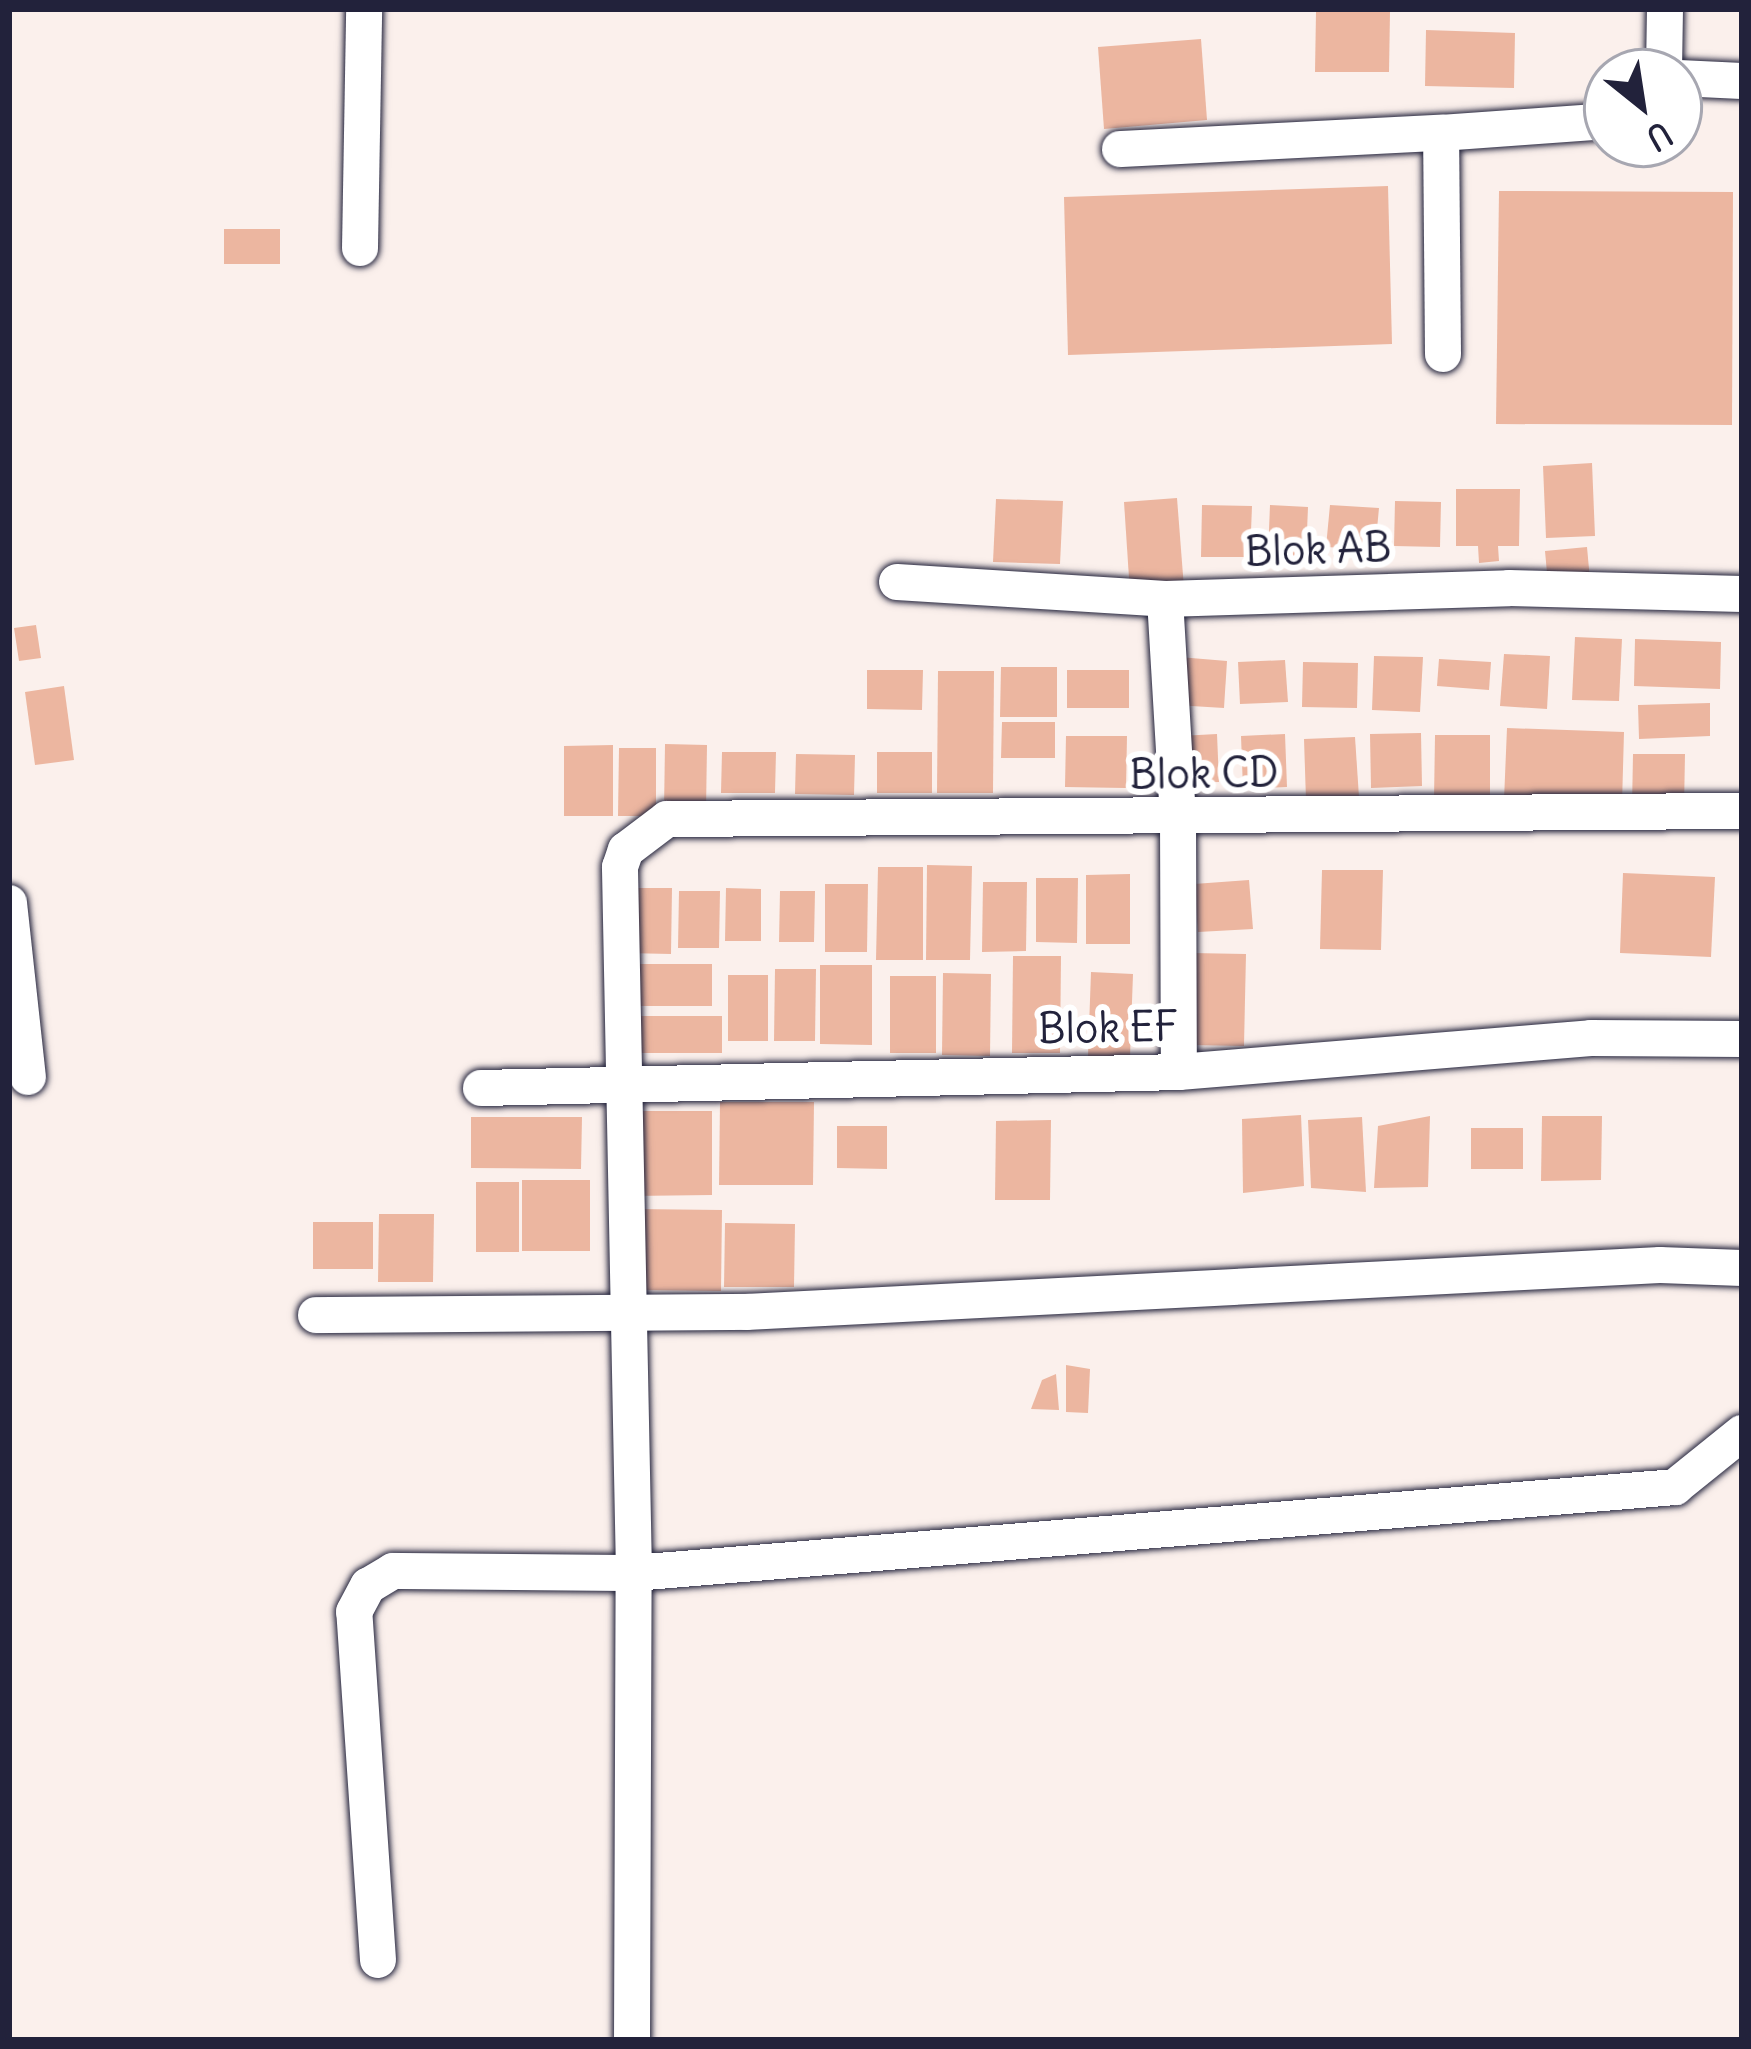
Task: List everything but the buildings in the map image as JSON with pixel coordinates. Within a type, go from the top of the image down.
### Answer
[{"type":"street","points":[[360,248],[364,9]]},
{"type":"street","points":[[1664,48],[1665,9]]},
{"type":"street","points":[[1703,79],[1742,81]]},
{"type":"street","points":[[1120,148],[1583,124]]},
{"type":"street","points":[[1441,133],[1443,354]]},
{"type":"street","name":"Blok AB","points":[[897,582],[1165,598],[1509,588],[1742,594]]},
{"type":"street","points":[[1165,598],[1178,819],[1179,1072]]},
{"type":"street","name":"Blok CD","points":[[626,1080],[620,867],[642,834],[668,819],[1178,819],[1742,811]]},
{"type":"street","points":[[9,903],[28,1078]]},
{"type":"street","name":"Blok EF","points":[[482,1088],[626,1080],[1179,1072],[1591,1038],[1742,1039]]},
{"type":"street","points":[[626,1080],[626,1312],[634,1573],[632,2040]]},
{"type":"street","points":[[316,1315],[746,1312],[1660,1265],[1742,1268]]},
{"type":"street","points":[[378,1960],[354,1612],[368,1586],[393,1571],[634,1573],[1675,1487],[1742,1433]]}]
